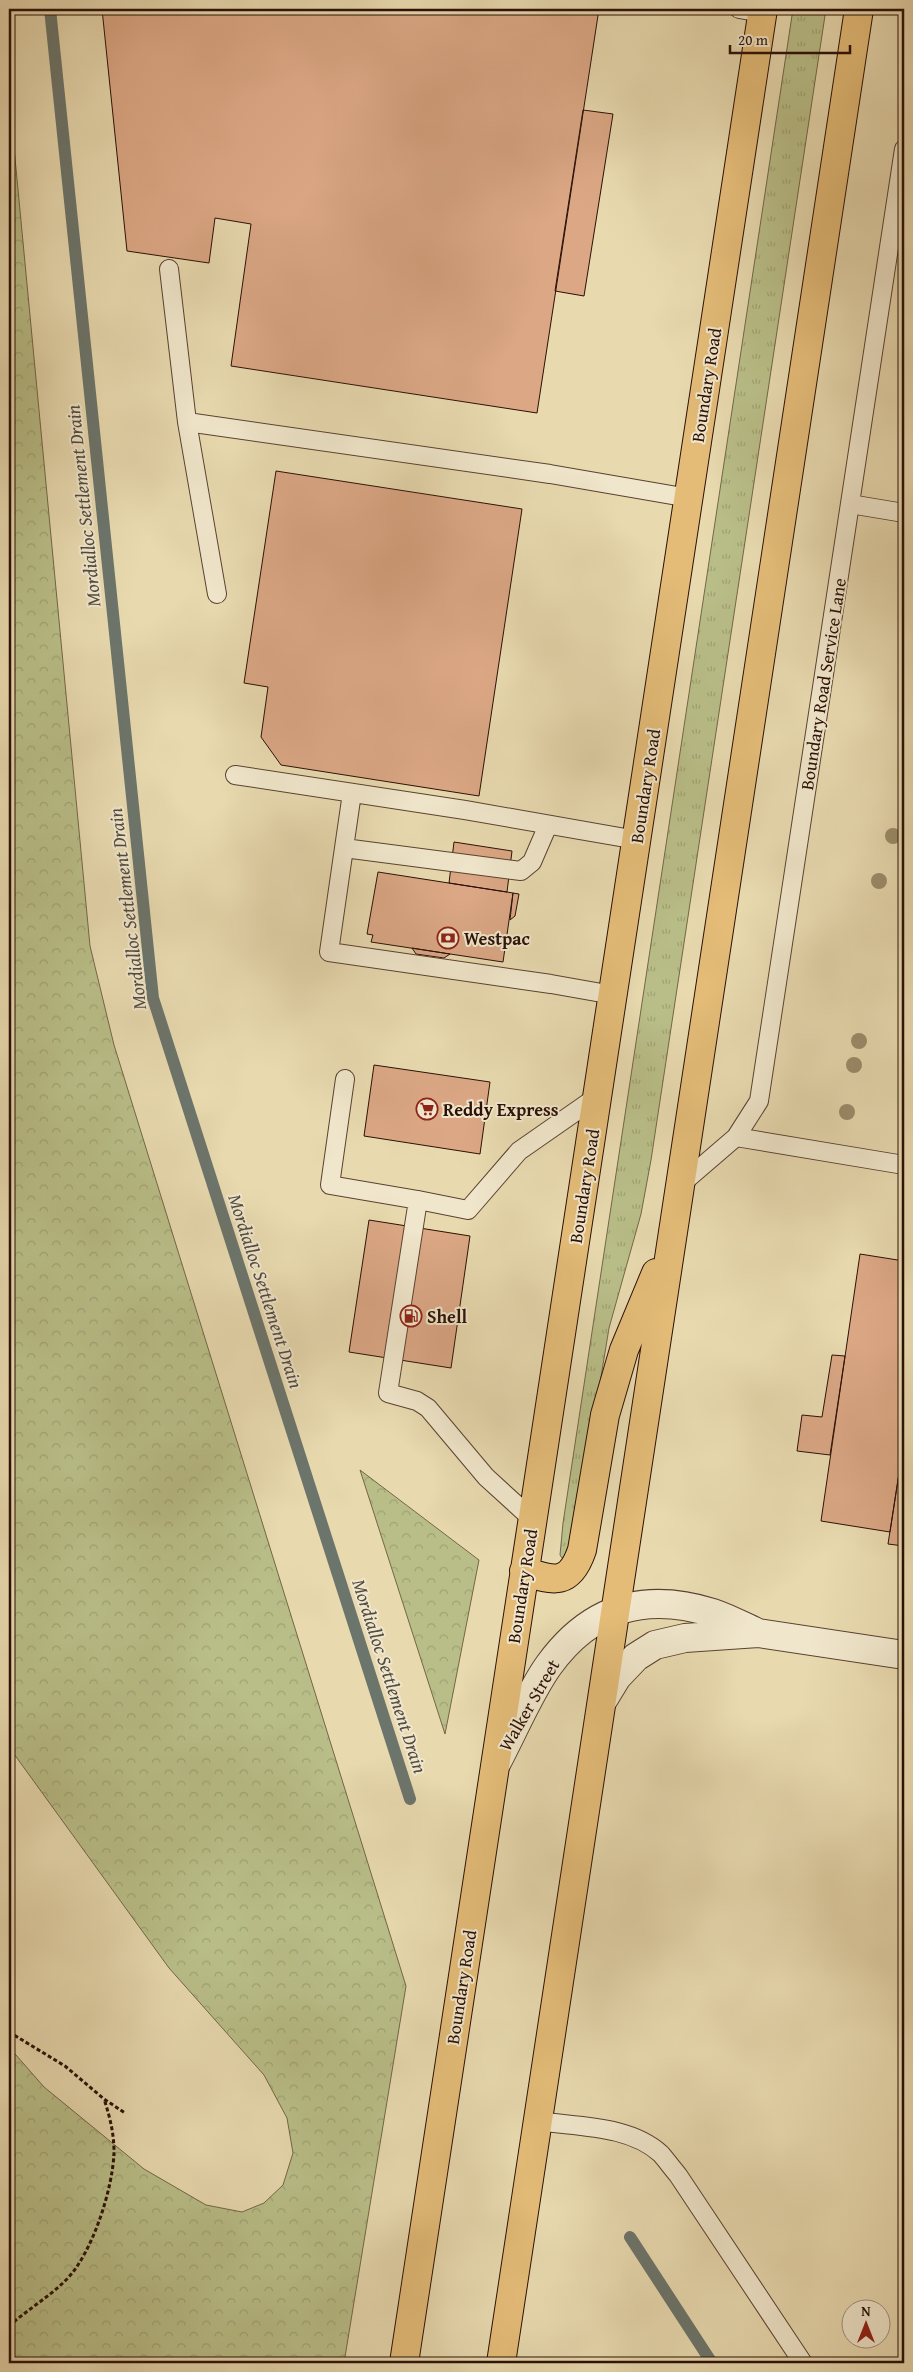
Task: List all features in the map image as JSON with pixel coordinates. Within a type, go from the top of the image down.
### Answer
[{"type":"main road","points":[[501,2363],[859,9]]},
{"type":"main road","name":"Boundary Road","points":[[404,2363],[689,498],[754,10]]},
{"type":"main road","points":[[524,1571],[544,1578],[556,1579],[566,1576],[576,1568],[582,1550],[605,1415],[624,1350],[672,1235]]},
{"type":"street","name":"Walker Street","points":[[494,1766],[549,1666],[570,1640],[588,1625],[617,1609],[651,1602],[684,1606],[714,1613],[758,1633]]},
{"type":"street","name":"Walker Street","points":[[603,1700],[617,1677],[636,1657],[655,1645],[684,1638],[758,1633],[904,1655]]},
{"type":"lane","name":"Boundary Road Service Lane","points":[[679,1186],[736,1137],[759,1101],[904,149]]},
{"type":"lane","points":[[170,269],[187,422],[217,594]]},
{"type":"lane","points":[[187,422],[550,474],[689,498]]},
{"type":"lane","points":[[850,504],[904,513]]},
{"type":"lane","points":[[235,774],[637,840]]},
{"type":"lane","points":[[352,792],[328,952],[551,984],[613,995]]},
{"type":"lane","points":[[344,848],[513,872],[521,871],[532,862],[548,825]]},
{"type":"lane","points":[[345,1079],[330,1185],[468,1210],[519,1151],[598,1096]]},
{"type":"lane","points":[[736,1137],[904,1166]]},
{"type":"lane","points":[[418,1200],[388,1393],[417,1401],[428,1408],[486,1477],[532,1518]]},
{"type":"lane","points":[[538,2121],[628,2135],[660,2154],[678,2175],[803,2363]]},
{"type":"path","points":[[9,2032],[65,2066],[104,2100],[125,2114]]},
{"type":"path","points":[[9,2326],[66,2280],[85,2256],[107,2194],[114,2153],[112,2123],[104,2100]]},
{"type":"green space","points":[[793,9],[826,9],[651,1160],[641,1214],[609,1328],[580,1505],[566,1556],[562,1558],[560,1555],[563,1523]]},
{"type":"green space","points":[[9,95],[90,946],[114,1045],[406,1986],[344,2363],[9,2363],[9,2047],[44,2087],[144,2169],[206,2205],[242,2212],[264,2203],[283,2185],[293,2153],[287,2118],[264,2075],[169,1968],[9,1747]]},
{"type":"green space","points":[[360,1470],[479,1560],[445,1734]]},
{"type":"building","points":[[102,9],[599,9],[537,413],[231,366],[251,224],[215,218],[209,263],[127,251]]},
{"type":"building","points":[[583,110],[613,114],[584,296],[555,291]]},
{"type":"building","points":[[276,471],[522,509],[479,796],[281,765],[261,737],[268,687],[244,683]]},
{"type":"building","points":[[454,842],[512,851],[507,892],[449,883]]},
{"type":"building","points":[[378,872],[513,893],[503,962],[371,942],[373,935],[367,934]]},
{"type":"building","points":[[513,893],[519,894],[515,916],[510,920]]},
{"type":"building","points":[[412,948],[450,954],[444,958],[416,954]]},
{"type":"building","name":"Reddy Express","points":[[374,1065],[490,1082],[480,1154],[364,1136]]},
{"type":"building","points":[[369,1220],[470,1236],[451,1368],[349,1352]]},
{"type":"building","points":[[860,1254],[904,1261],[904,1441],[890,1532],[821,1521]]},
{"type":"building","points":[[832,1355],[845,1356],[830,1455],[797,1451],[802,1415],[822,1417]]},
{"type":"building","points":[[904,1441],[904,1546],[888,1544]]},
{"type":"waterway","name":"Mordialloc Settlement Drain","points":[[50,9],[153,998],[410,1799]]},
{"type":"waterway","name":"Mordialloc Settlement Drain","points":[[630,2237],[712,2363]]},
{"type":"place","name":"Westpac","points":[[448,938]]},
{"type":"place","name":"Reddy Express","points":[[427,1109]]},
{"type":"place","name":"Shell","points":[[411,1316]]}]
